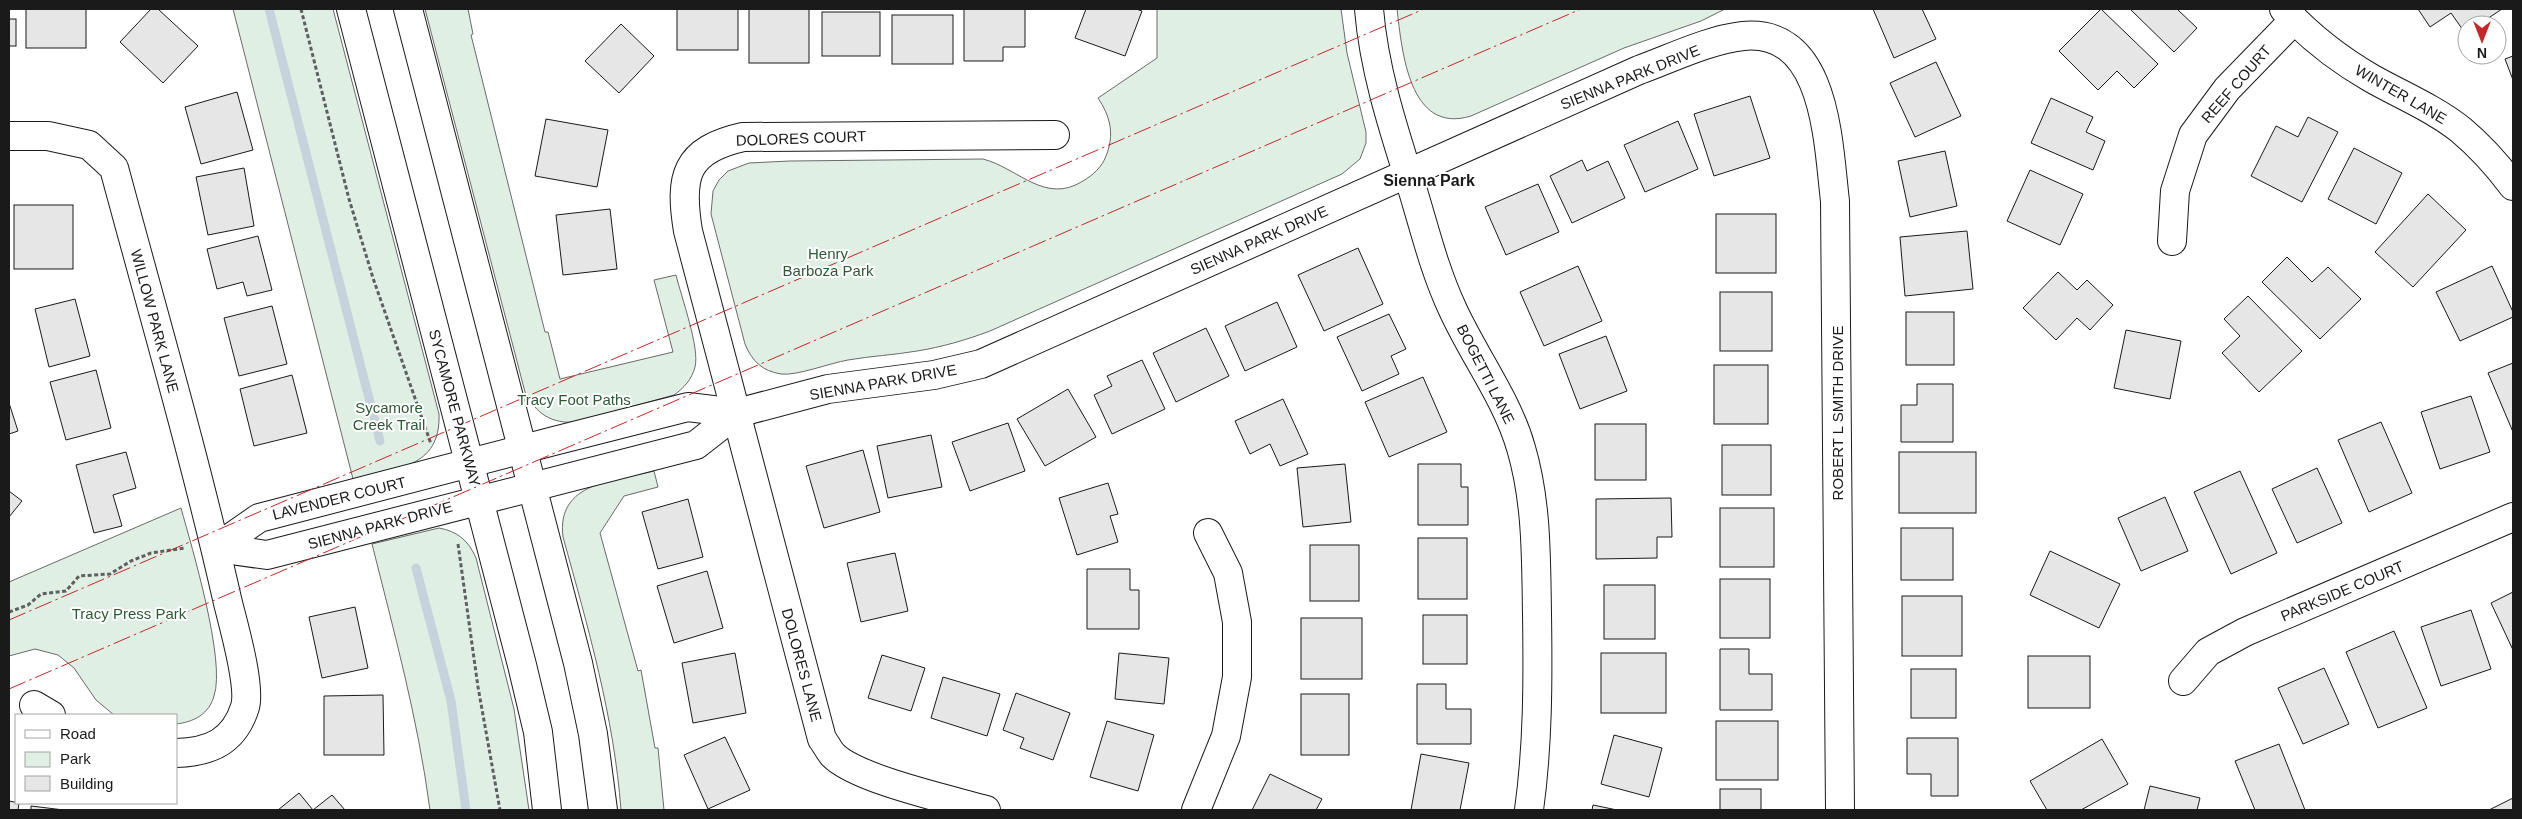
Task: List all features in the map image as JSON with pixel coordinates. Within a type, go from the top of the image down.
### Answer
[{"type":"street","name":"SYCAMORE PARKWAY","points":[[351,9],[538,732],[547,810]]},
{"type":"street","points":[[408,9],[578,664],[593,734],[603,810]]},
{"type":"street","name":"BOGETTI LANE","points":[[1369,9],[1371,38],[1381,85],[1436,269],[1452,309],[1504,406],[1521,447],[1531,491],[1536,535],[1538,688],[1537,750],[1529,810]]},
{"type":"street","name":"WINTER LANE","points":[[2289,14],[2336,54],[2370,78],[2431,109],[2461,130],[2496,164],[2513,186]]},
{"type":"street","name":"REEF COURT","points":[[2172,241],[2175,191],[2193,134],[2227,89],[2289,14]]},
{"type":"street","name":"SIENNA PARK DRIVE","points":[[216,548],[267,555],[696,445],[737,414],[828,389],[934,375],[981,364],[1656,64],[1718,41],[1745,36],[1771,39]]},
{"type":"street","name":"ROBERT L SMITH DRIVE","points":[[1771,39],[1794,51],[1808,68],[1818,91],[1827,134],[1835,201],[1840,810]]},
{"type":"street","name":"DOLORES COURT","points":[[737,414],[688,230],[684,202],[686,177],[698,157],[718,143],[743,137],[1055,134]]},
{"type":"street","name":"WILLOW PARK LANE","points":[[9,136],[48,136],[89,145],[114,168],[216,548],[244,672],[245,706],[230,737],[200,752],[178,753]]},
{"type":"street","name":"SIENNA PARK DRIVE","points":[[470,465],[688,407],[737,414]]},
{"type":"street","name":"DOLORES LANE","points":[[737,414],[814,714],[832,755],[849,767],[870,776],[986,810]]},
{"type":"street","name":"LAVENDER COURT","points":[[216,548],[259,518],[470,465]]},
{"type":"street","name":"PARKSIDE COURT","points":[[2182,681],[2208,652],[2245,632],[2513,518]]},
{"type":"street","points":[[1196,810],[1226,736],[1237,677],[1237,622],[1228,573],[1208,533]]},
{"type":"path","points":[[301,9],[348,198],[438,473]]},
{"type":"path","points":[[448,508],[458,541],[478,687],[500,810]]},
{"type":"path","points":[[9,612],[28,605],[41,594],[66,591],[78,576],[110,574],[131,561],[151,553],[178,548],[216,548]]},
{"type":"green space","name":"Sycamore Creek Trail","points":[[233,9],[333,9],[439,414],[438,432],[432,446],[424,456],[413,463],[353,479]]},
{"type":"green space","name":"Tracy Foot Paths","points":[[425,9],[468,9],[473,34],[471,35],[545,332],[548,332],[560,379],[673,352],[654,280],[676,275],[693,335],[696,358],[694,371],[690,379],[674,395],[576,422],[552,419],[540,412],[529,400],[525,392]]},
{"type":"green space","name":"Henry Barboza Park","points":[[1157,9],[1341,9],[1347,53],[1366,132],[1366,143],[1360,159],[1342,174],[990,331],[972,337],[926,349],[848,360],[788,374],[774,373],[763,368],[754,360],[745,344],[711,214],[713,191],[719,180],[728,171],[749,163],[790,161],[983,159],[1044,187],[1056,189],[1069,187],[1083,181],[1097,170],[1102,164],[1109,148],[1110,125],[1106,112],[1098,98],[1157,58]]},
{"type":"green space","points":[[1397,9],[1725,9],[1701,21],[1624,48],[1471,116],[1450,119],[1434,113],[1422,102],[1413,85],[1406,66]]},
{"type":"green space","points":[[654,471],[658,487],[624,496],[600,533],[638,671],[641,670],[655,748],[658,748],[664,810],[621,810],[618,775],[606,706],[599,672],[563,537],[563,519],[569,505],[578,495],[591,487]]},
{"type":"green space","name":"Tracy Press Park","points":[[181,508],[212,632],[216,680],[212,702],[200,716],[178,724],[178,714],[113,714],[96,700],[74,668],[58,655],[35,649],[9,656],[9,582]]},
{"type":"green space","points":[[439,528],[457,534],[462,538],[476,558],[514,709],[529,810],[430,810],[412,709],[372,544]]},
{"type":"building","points":[[26,9],[86,9],[86,48],[26,48]]},
{"type":"building","points":[[151,9],[158,9],[198,46],[163,83],[120,42]]},
{"type":"building","points":[[677,9],[738,9],[738,50],[677,50]]},
{"type":"building","points":[[749,9],[809,9],[809,63],[749,63]]},
{"type":"building","points":[[964,9],[1025,9],[1025,47],[1003,47],[1003,61],[964,61]]},
{"type":"building","points":[[1086,9],[1136,9],[1142,11],[1125,56],[1075,38]]},
{"type":"building","points":[[1873,9],[1922,9],[1936,39],[1894,58]]},
{"type":"building","points":[[2101,9],[2158,64],[2134,88],[2117,71],[2098,90],[2059,51]]},
{"type":"building","points":[[2130,9],[2177,9],[2197,28],[2174,52]]},
{"type":"building","points":[[2418,9],[2502,9],[2493,15],[2457,15],[2457,22],[2451,13],[2430,27]]},
{"type":"building","points":[[822,12],[880,12],[880,56],[822,56]]},
{"type":"building","points":[[892,15],[953,15],[953,64],[892,64]]},
{"type":"building","points":[[9,19],[16,19],[16,46],[9,46]]},
{"type":"building","points":[[621,24],[654,56],[619,93],[585,61]]},
{"type":"building","points":[[2513,56],[2513,80],[2507,64],[2507,58]]},
{"type":"building","points":[[1936,62],[1961,116],[1915,137],[1890,83]]},
{"type":"building","points":[[237,92],[253,150],[201,164],[185,107]]},
{"type":"building","points":[[1750,96],[1770,158],[1714,176],[1694,114]]},
{"type":"building","points":[[2051,98],[2093,117],[2086,132],[2105,141],[2093,170],[2031,143]]},
{"type":"building","points":[[2308,117],[2338,132],[2302,202],[2251,176],[2276,126],[2298,137]]},
{"type":"building","points":[[546,119],[608,130],[597,187],[535,176]]},
{"type":"building","points":[[1678,121],[1698,169],[1645,192],[1624,145]]},
{"type":"building","points":[[2354,148],[2402,173],[2376,224],[2328,199]]},
{"type":"building","points":[[1945,151],[1957,206],[1910,217],[1898,161]]},
{"type":"building","points":[[1582,160],[1587,171],[1608,161],[1625,198],[1572,223],[1550,176]]},
{"type":"building","points":[[244,168],[254,226],[208,235],[196,177]]},
{"type":"building","points":[[2030,170],[2083,194],[2060,245],[2007,221]]},
{"type":"building","points":[[1538,184],[1559,232],[1506,255],[1485,207]]},
{"type":"building","points":[[2428,194],[2466,230],[2413,287],[2375,252]]},
{"type":"building","points":[[14,205],[73,205],[73,269],[14,269]]},
{"type":"building","points":[[610,209],[617,269],[563,275],[556,215]]},
{"type":"building","points":[[1716,214],[1776,214],[1776,273],[1716,273]]},
{"type":"building","points":[[1967,231],[1973,289],[1905,296],[1900,237]]},
{"type":"building","points":[[258,236],[272,290],[247,296],[243,282],[217,289],[207,249]]},
{"type":"building","points":[[1358,248],[1383,304],[1324,331],[1298,275]]},
{"type":"building","points":[[2287,257],[2312,282],[2328,267],[2361,299],[2320,339],[2262,282]]},
{"type":"building","points":[[1578,266],[1602,321],[1544,346],[1520,292]]},
{"type":"building","points":[[2492,266],[2513,312],[2513,317],[2460,341],[2436,292]]},
{"type":"building","points":[[2058,272],[2077,290],[2087,280],[2113,305],[2090,330],[2077,318],[2056,340],[2023,308]]},
{"type":"building","points":[[1720,292],[1772,292],[1772,351],[1720,351]]},
{"type":"building","points":[[2248,296],[2302,351],[2259,392],[2222,353],[2240,336],[2224,319]]},
{"type":"building","points":[[75,299],[90,356],[49,367],[35,309]]},
{"type":"building","points":[[1277,302],[1297,347],[1245,371],[1225,326]]},
{"type":"building","points":[[272,306],[287,364],[239,376],[224,318]]},
{"type":"building","points":[[1906,312],[1954,312],[1954,365],[1906,365]]},
{"type":"building","points":[[1389,314],[1406,349],[1391,356],[1399,374],[1362,391],[1337,337]]},
{"type":"building","points":[[1206,328],[1229,376],[1176,402],[1153,353]]},
{"type":"building","points":[[2126,330],[2181,341],[2170,399],[2114,388]]},
{"type":"building","points":[[1606,336],[1627,391],[1580,409],[1559,354]]},
{"type":"building","points":[[1142,360],[1165,409],[1112,434],[1094,395],[1112,386],[1107,376]]},
{"type":"building","points":[[2513,363],[2513,432],[2488,373]]},
{"type":"building","points":[[1714,365],[1768,365],[1768,424],[1714,424]]},
{"type":"building","points":[[96,370],[111,428],[66,440],[50,382]]},
{"type":"building","points":[[292,375],[307,433],[254,446],[240,389]]},
{"type":"building","points":[[1423,377],[1447,432],[1389,457],[1365,402]]},
{"type":"building","points":[[1917,384],[1953,384],[1953,442],[1901,442],[1901,405],[1917,405]]},
{"type":"building","points":[[1068,389],[1096,437],[1045,466],[1017,419]]},
{"type":"building","points":[[2471,396],[2490,452],[2440,469],[2421,412]]},
{"type":"building","points":[[1283,399],[1308,454],[1280,466],[1270,444],[1250,454],[1235,421]]},
{"type":"building","points":[[9,403],[18,431],[9,434]]},
{"type":"building","points":[[2381,422],[2412,493],[2369,512],[2338,440]]},
{"type":"building","points":[[1008,423],[1025,471],[970,491],[952,442]]},
{"type":"building","points":[[1595,424],[1646,424],[1646,480],[1595,480]]},
{"type":"building","points":[[931,435],[942,487],[888,498],[877,446]]},
{"type":"building","points":[[1722,445],[1771,445],[1771,495],[1722,495]]},
{"type":"building","points":[[863,450],[880,512],[824,528],[806,466]]},
{"type":"building","points":[[126,452],[136,488],[113,495],[122,526],[94,533],[76,465]]},
{"type":"building","points":[[1899,452],[1976,452],[1976,513],[1899,513]]},
{"type":"building","points":[[1345,464],[1351,522],[1303,527],[1297,468]]},
{"type":"building","points":[[1418,464],[1461,464],[1461,487],[1468,487],[1468,525],[1418,525]]},
{"type":"building","points":[[2317,468],[2342,523],[2297,543],[2272,489]]},
{"type":"building","points":[[2240,471],[2277,553],[2231,574],[2194,492]]},
{"type":"building","points":[[1108,483],[1118,514],[1110,516],[1118,542],[1077,555],[1059,498]]},
{"type":"building","points":[[9,491],[22,501],[9,517]]},
{"type":"building","points":[[2165,497],[2188,551],[2141,571],[2118,518]]},
{"type":"building","points":[[1671,498],[1672,537],[1657,537],[1657,558],[1596,559],[1596,499]]},
{"type":"building","points":[[688,499],[703,557],[658,569],[642,512]]},
{"type":"building","points":[[1720,508],[1774,508],[1774,567],[1720,567]]},
{"type":"building","points":[[1901,528],[1953,528],[1953,580],[1901,580]]},
{"type":"building","points":[[1418,538],[1467,538],[1467,599],[1418,599]]},
{"type":"building","points":[[1310,545],[1359,545],[1359,601],[1310,601]]},
{"type":"building","points":[[2050,551],[2120,584],[2099,628],[2030,595]]},
{"type":"building","points":[[895,553],[908,611],[861,622],[847,563]]},
{"type":"building","points":[[1087,569],[1130,569],[1130,590],[1139,590],[1139,629],[1087,629]]},
{"type":"building","points":[[707,571],[723,628],[674,643],[657,586]]},
{"type":"building","points":[[1720,579],[1770,579],[1770,638],[1720,638]]},
{"type":"building","points":[[1604,585],[1655,585],[1655,639],[1604,639]]},
{"type":"building","points":[[2513,592],[2513,650],[2491,603]]},
{"type":"building","points":[[1902,596],[1962,596],[1962,656],[1902,656]]},
{"type":"building","points":[[355,607],[368,668],[322,678],[309,617]]},
{"type":"building","points":[[2471,610],[2491,669],[2441,686],[2421,627]]},
{"type":"building","points":[[1423,615],[1467,615],[1467,664],[1423,664]]},
{"type":"building","points":[[1301,618],[1362,618],[1362,679],[1301,679]]},
{"type":"building","points":[[2394,631],[2427,708],[2378,728],[2346,652]]},
{"type":"building","points":[[1720,649],[1749,649],[1749,674],[1772,674],[1772,710],[1720,710]]},
{"type":"building","points":[[735,653],[746,713],[693,723],[682,663]]},
{"type":"building","points":[[1119,653],[1169,658],[1164,704],[1115,699]]},
{"type":"building","points":[[1601,653],[1666,653],[1666,713],[1601,713]]},
{"type":"building","points":[[882,655],[925,668],[911,711],[868,698]]},
{"type":"building","points":[[2028,656],[2090,656],[2090,708],[2028,708]]},
{"type":"building","points":[[2324,668],[2349,724],[2303,744],[2278,688]]},
{"type":"building","points":[[1911,669],[1956,669],[1956,718],[1911,718]]},
{"type":"building","points":[[943,677],[1000,694],[987,736],[931,718]]},
{"type":"building","points":[[1417,684],[1446,684],[1446,709],[1471,709],[1471,744],[1417,744]]},
{"type":"building","points":[[1016,693],[1070,713],[1053,760],[1020,748],[1024,738],[1003,730]]},
{"type":"building","points":[[1301,694],[1349,694],[1349,755],[1301,755]]},
{"type":"building","points":[[383,695],[384,755],[324,755],[324,696]]},
{"type":"building","points":[[1107,721],[1154,735],[1138,791],[1090,777]]},
{"type":"building","points":[[1716,721],[1778,721],[1778,780],[1716,780]]},
{"type":"building","points":[[1614,735],[1662,748],[1649,797],[1601,784]]},
{"type":"building","points":[[725,737],[750,790],[708,809],[684,755]]},
{"type":"building","points":[[1907,738],[1958,738],[1958,796],[1931,796],[1931,774],[1907,774]]},
{"type":"building","points":[[2102,739],[2128,784],[2081,810],[2047,810],[2030,781]]},
{"type":"building","points":[[2279,744],[2305,810],[2255,810],[2235,761]]},
{"type":"building","points":[[1421,754],[1469,763],[1460,810],[1411,810]]},
{"type":"building","points":[[1270,774],[1322,799],[1316,810],[1252,810]]},
{"type":"building","points":[[2150,786],[2200,798],[2197,810],[2144,810]]},
{"type":"building","points":[[1720,789],[1761,789],[1761,810],[1720,810]]},
{"type":"building","points":[[299,793],[313,810],[278,810]]},
{"type":"building","points":[[332,795],[345,810],[313,810]]},
{"type":"building","points":[[2513,798],[2513,810],[2489,810]]},
{"type":"building","points":[[9,801],[19,804],[18,810],[9,810]]},
{"type":"building","points":[[1593,805],[1617,810],[1592,810]]},
{"type":"building","points":[[31,806],[64,810],[31,810]]},
{"type":"waterway","points":[[269,9],[380,441]]},
{"type":"waterway","points":[[416,568],[451,701],[466,810]]},
{"type":"power","points":[[9,620],[1424,9]]},
{"type":"power","points":[[9,689],[1581,9]]},
{"type":"district","name":"Sienna Park","points":[[1429,180]]}]
